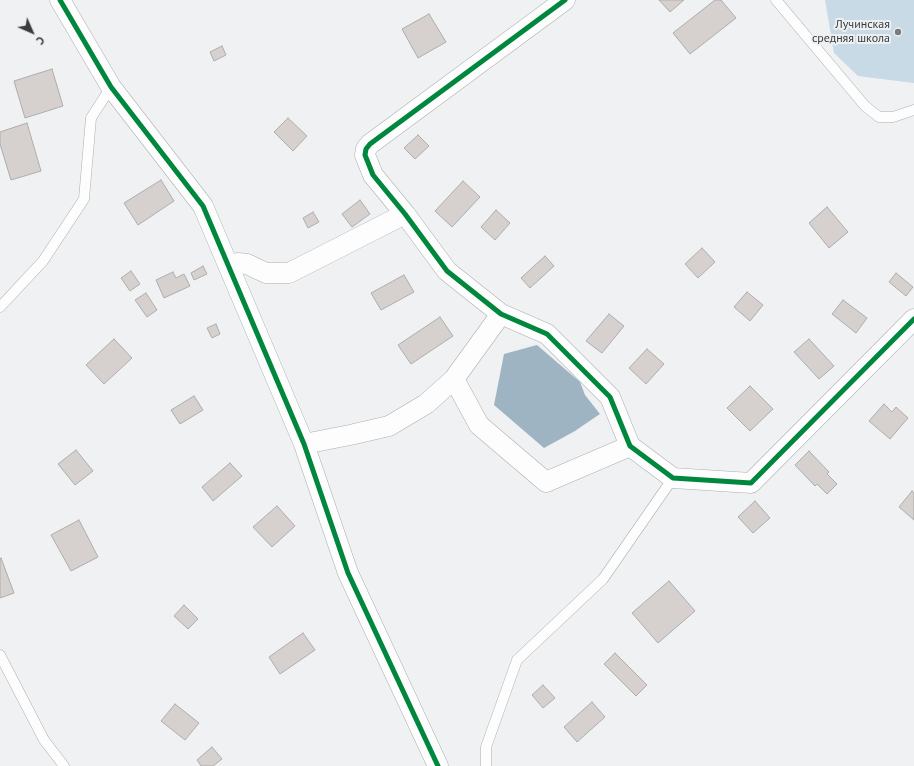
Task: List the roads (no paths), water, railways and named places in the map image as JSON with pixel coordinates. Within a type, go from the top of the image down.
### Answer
[{"type":"street","points":[[60,0],[111,87],[203,206],[304,444],[348,573],[438,766]]},
{"type":"street","points":[[565,0],[370,144],[366,149],[365,155],[373,175],[405,214],[447,271],[502,314],[547,334],[610,397],[630,446],[673,478],[751,483],[914,319]]},
{"type":"street","points":[[228,265],[238,262],[247,264],[266,273],[288,273],[405,214]]},
{"type":"street","points":[[304,444],[350,436],[389,426],[426,404],[454,379],[502,314]]},
{"type":"street","points":[[454,379],[479,426],[546,482],[630,446]]},
{"type":"lane","points":[[776,0],[865,106],[879,117],[893,117],[914,110]]},
{"type":"lane","points":[[0,307],[43,261],[84,199],[90,118],[111,87]]},
{"type":"lane","points":[[486,766],[486,747],[517,660],[604,579],[673,478]]},
{"type":"lane","points":[[0,655],[44,740],[64,766]]},
{"type":"place","name":"Лучинская средняя школа","points":[[898,32]]}]
